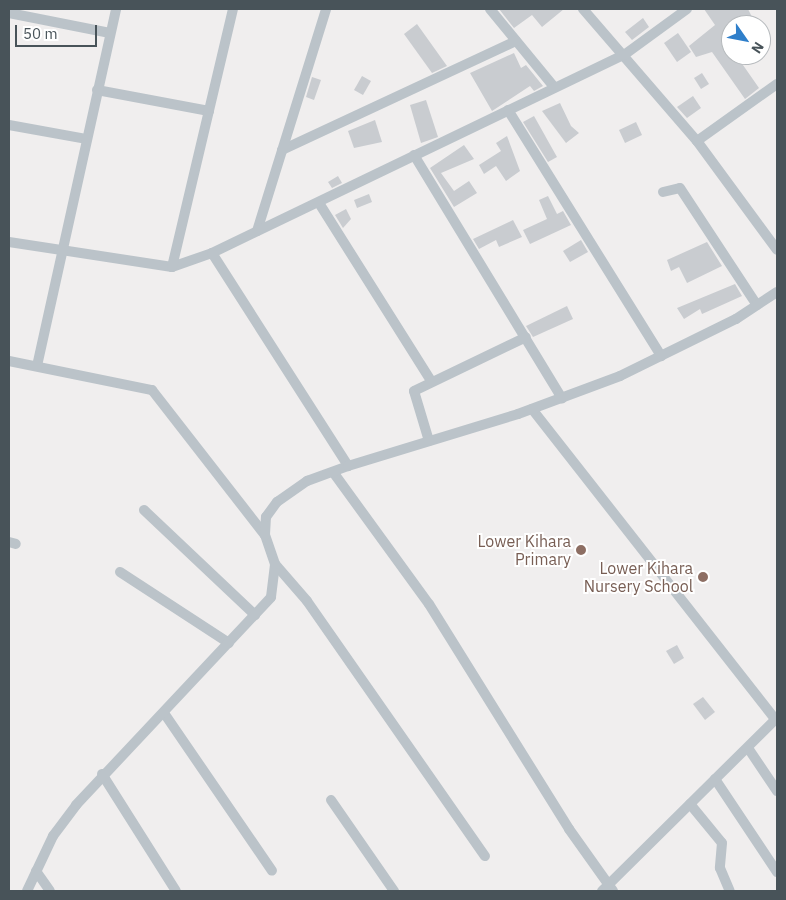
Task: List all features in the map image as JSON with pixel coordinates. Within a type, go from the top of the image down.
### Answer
[{"type":"street","points":[[37,366],[116,9]]},
{"type":"street","points":[[172,267],[233,9]]},
{"type":"street","points":[[257,231],[326,9]]},
{"type":"street","points":[[490,9],[554,87]]},
{"type":"street","points":[[583,9],[697,141],[777,250]]},
{"type":"street","points":[[9,242],[62,252],[172,267],[212,253],[624,55],[687,9]]},
{"type":"street","points":[[9,13],[110,33]]},
{"type":"street","points":[[282,150],[516,41]]},
{"type":"street","points":[[697,141],[777,84]]},
{"type":"street","points":[[97,90],[209,111]]},
{"type":"street","points":[[508,110],[662,356]]},
{"type":"street","points":[[9,125],[86,139]]},
{"type":"street","points":[[414,156],[562,398]]},
{"type":"street","points":[[663,192],[680,188],[758,305]]},
{"type":"street","points":[[318,203],[431,381]]},
{"type":"street","points":[[212,253],[348,466]]},
{"type":"street","points":[[265,535],[266,517],[277,502],[307,481],[348,466],[562,398],[662,356],[758,305],[777,292]]},
{"type":"street","points":[[429,441],[414,396],[431,381],[526,337]]},
{"type":"street","points":[[9,361],[152,390],[265,535],[275,564],[307,601],[485,856]]},
{"type":"street","points":[[333,472],[429,604],[537,780],[608,889],[690,804],[776,722],[532,409]]},
{"type":"street","points":[[144,510],[255,615]]},
{"type":"street","points":[[27,891],[53,836],[102,774],[164,713],[271,597],[275,564]]},
{"type":"street","points":[[120,572],[229,643]]},
{"type":"street","points":[[164,713],[272,871]]},
{"type":"street","points":[[748,748],[777,791]]},
{"type":"street","points":[[102,774],[176,891]]},
{"type":"street","points":[[715,780],[777,872]]},
{"type":"street","points":[[331,800],[394,891]]},
{"type":"street","points":[[690,804],[722,844],[720,868],[730,891]]},
{"type":"street","points":[[36,872],[50,891]]},
{"type":"building","points":[[499,9],[564,9],[542,27],[532,15],[514,28]]},
{"type":"building","points":[[704,9],[748,9],[751,15],[721,15],[721,65],[712,52],[696,57],[689,46],[715,25]]},
{"type":"building","points":[[643,18],[649,27],[632,40],[625,32]]},
{"type":"building","points":[[417,24],[447,66],[432,73],[404,34]]},
{"type":"building","points":[[678,33],[691,52],[677,62],[664,43]]},
{"type":"building","points":[[514,53],[521,68],[526,65],[543,86],[534,91],[530,86],[492,111],[470,73]]},
{"type":"building","points":[[721,65],[743,65],[759,88],[745,99]]},
{"type":"building","points":[[702,73],[709,84],[701,89],[694,78]]},
{"type":"building","points":[[362,76],[371,81],[363,95],[354,90]]},
{"type":"building","points":[[312,77],[321,80],[314,100],[306,97]]},
{"type":"building","points":[[693,96],[701,108],[687,118],[677,107]]},
{"type":"building","points":[[426,100],[438,137],[421,143],[410,105]]},
{"type":"building","points":[[560,103],[571,126],[579,133],[566,143],[542,111]]},
{"type":"building","points":[[534,116],[557,157],[548,162],[523,122]]},
{"type":"building","points":[[375,120],[382,142],[354,148],[348,131]]},
{"type":"building","points":[[636,122],[642,135],[625,143],[619,130]]},
{"type":"building","points":[[507,136],[520,171],[506,181],[496,166],[484,174],[479,165],[501,151],[496,143]]},
{"type":"building","points":[[464,145],[474,159],[441,173],[454,191],[469,181],[477,193],[454,207],[430,168]]},
{"type":"building","points":[[338,176],[342,183],[332,188],[328,182]]},
{"type":"building","points":[[369,194],[372,202],[357,208],[354,200]]},
{"type":"building","points":[[548,196],[557,214],[563,211],[571,225],[530,244],[523,230],[547,219],[539,200]]},
{"type":"building","points":[[346,209],[351,219],[343,228],[335,215]]},
{"type":"building","points":[[513,220],[522,237],[499,247],[496,240],[479,249],[473,239]]},
{"type":"building","points":[[581,240],[588,252],[570,262],[563,251]]},
{"type":"building","points":[[707,242],[722,266],[687,283],[679,267],[671,271],[667,260]]},
{"type":"building","points":[[735,284],[742,296],[702,314],[700,309],[684,319],[677,308]]},
{"type":"building","points":[[567,306],[573,319],[533,337],[526,326]]},
{"type":"building","points":[[677,645],[684,658],[674,664],[666,651]]},
{"type":"building","points":[[703,697],[715,712],[705,720],[693,704]]},
{"type":"place","name":"Lower Kihara Primary","points":[[581,550]]},
{"type":"place","name":"Lower Kihara Nursery School","points":[[703,577]]}]
